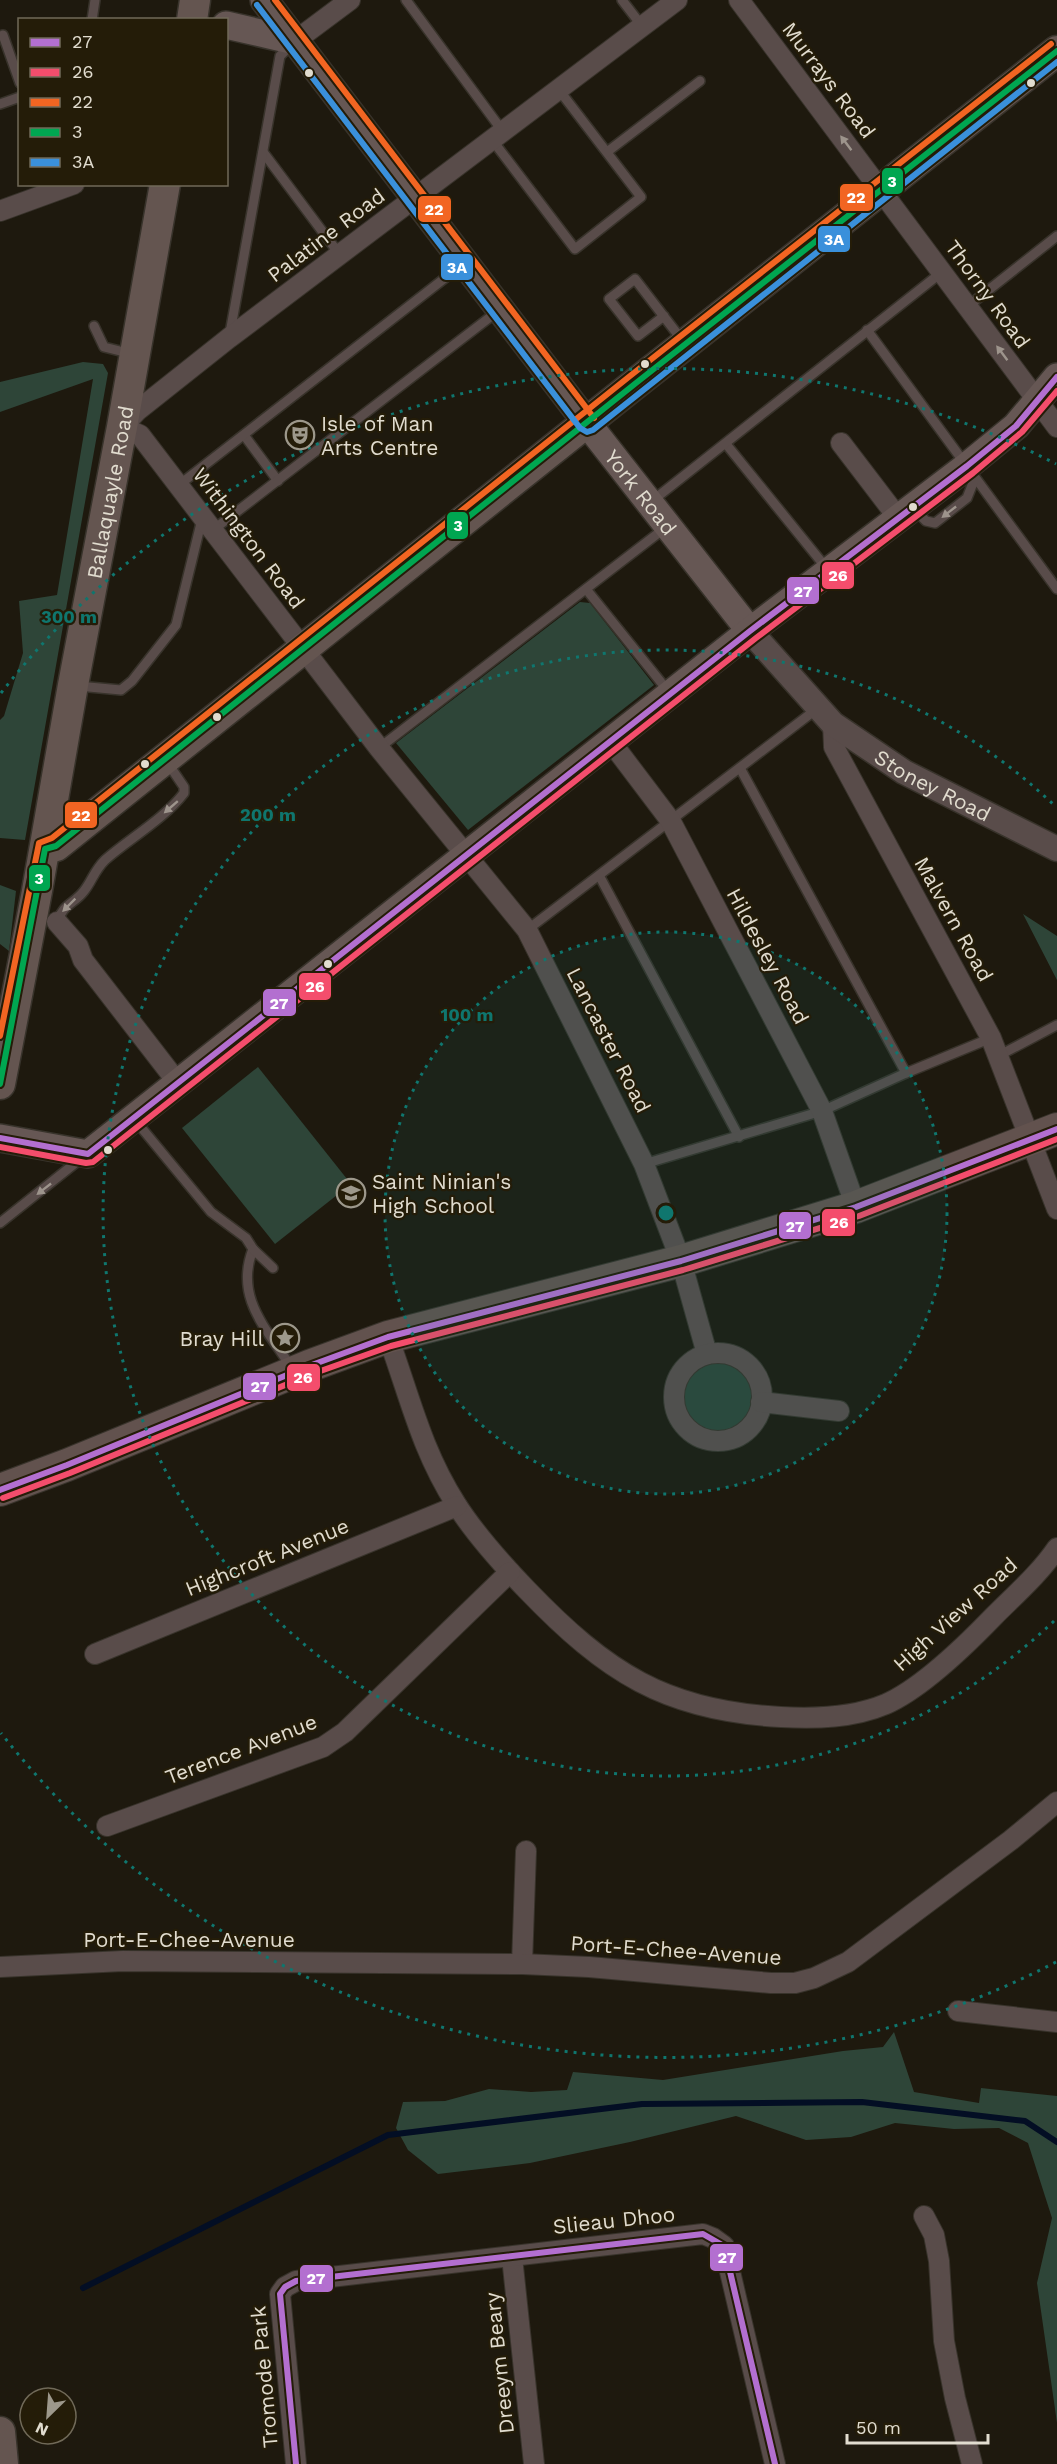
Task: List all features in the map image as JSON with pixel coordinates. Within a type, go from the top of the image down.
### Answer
[{"type":"highway","points":[[3,1487],[388,1337],[681,1261],[856,1207],[1044,1135]]},
{"type":"main road","points":[[194,18],[195,0]]},
{"type":"main road","name":"York Road","points":[[267,1],[295,42],[587,423],[750,631]]},
{"type":"main road","points":[[228,25],[295,42]]},
{"type":"main road","points":[[45,849],[56,846],[1057,51]]},
{"type":"main road","name":"Ballaquayle Road","points":[[0,1084],[45,849],[165,186]]},
{"type":"main road","points":[[0,1138],[88,1154],[671,696],[750,631],[906,513],[971,472],[1016,426],[1057,377]]},
{"type":"main road","points":[[0,2432],[3,2464]]},
{"type":"street","points":[[295,42],[350,0]]},
{"type":"street","name":"Palatine Road","points":[[122,427],[137,411],[230,338],[499,137],[677,0]]},
{"type":"street","name":"Murrays Road","points":[[739,0],[880,190]]},
{"type":"street","points":[[0,211],[69,186]]},
{"type":"street","name":"Thorny Road","points":[[880,190],[1057,427]]},
{"type":"street","name":"Withington Road","points":[[122,427],[140,435],[379,748],[467,855]]},
{"type":"street","points":[[840,443],[906,513]]},
{"type":"street","name":"York Road","points":[[750,631],[826,716]]},
{"type":"street","name":"Stoney Road","points":[[826,716],[904,772],[1057,849]]},
{"type":"street","name":"Malvern Road","points":[[826,716],[834,747],[994,1047],[1044,1135]]},
{"type":"street","name":"Hildesley Road","points":[[611,742],[670,820],[822,1111],[856,1207]]},
{"type":"street","name":"Lancaster Road","points":[[467,855],[527,930],[644,1164],[681,1261],[707,1354]]},
{"type":"street","points":[[57,922],[78,946],[83,960],[178,1083]]},
{"type":"street","points":[[1044,1135],[1057,1209]]},
{"type":"street","name":"High View Road","points":[[388,1337],[426,1449],[457,1506],[510,1572],[553,1617],[590,1650],[638,1683],[666,1695],[728,1713],[810,1718],[843,1716],[887,1704],[929,1676],[981,1630],[1046,1564],[1057,1548]]},
{"type":"street","points":[[721,1353],[747,1364],[756,1375],[761,1388],[758,1415],[751,1426],[730,1439],[718,1441],[705,1439],[689,1430],[677,1414],[674,1390],[678,1378],[695,1359],[707,1354],[721,1353]]},
{"type":"street","points":[[761,1402],[839,1411]]},
{"type":"street","name":"Highcroft Avenue","points":[[95,1654],[457,1506]]},
{"type":"street","name":"Terence Avenue","points":[[107,1826],[323,1747],[345,1731],[510,1572]]},
{"type":"street","name":"Port-E-Chee-Avenue","points":[[0,1967],[123,1961],[522,1964],[589,1966],[771,1983],[795,1983],[814,1978],[848,1962],[1011,1840],[1057,1802]]},
{"type":"street","points":[[522,1964],[526,1851]]},
{"type":"street","points":[[958,2011],[1057,2022]]},
{"type":"street","points":[[924,2212],[934,2235],[944,2341],[955,2398],[972,2464]]},
{"type":"street","name":"Slieau Dhoo","points":[[285,2287],[296,2281],[512,2258],[554,2250],[703,2234],[724,2246],[775,2464]]},
{"type":"street","name":"Dreeym Beary","points":[[512,2258],[534,2464]]},
{"type":"street","name":"Tromode Park","points":[[285,2287],[280,2295],[296,2464]]},
{"type":"lane","points":[[92,18],[95,0]]},
{"type":"lane","points":[[406,0],[575,249],[641,197],[559,90]]},
{"type":"lane","points":[[622,0],[642,26]]},
{"type":"lane","points":[[3,35],[18,76]]},
{"type":"lane","points":[[230,338],[280,56],[295,42]]},
{"type":"lane","points":[[607,152],[700,81]]},
{"type":"lane","points":[[0,104],[18,98]]},
{"type":"lane","points":[[263,152],[340,255]]},
{"type":"lane","points":[[967,307],[1057,236]]},
{"type":"lane","points":[[179,485],[465,262]]},
{"type":"lane","points":[[649,503],[942,272]]},
{"type":"lane","points":[[664,316],[638,336],[609,299],[635,279],[686,344]]},
{"type":"lane","points":[[73,685],[121,690],[132,681],[176,625],[208,523],[278,481],[500,309]]},
{"type":"lane","points":[[94,326],[104,347],[135,355]]},
{"type":"lane","points":[[867,330],[1057,589]]},
{"type":"lane","points":[[244,435],[278,481]]},
{"type":"lane","points":[[726,444],[830,572]]},
{"type":"lane","points":[[379,748],[667,526]]},
{"type":"lane","points":[[586,589],[671,696]]},
{"type":"lane","points":[[527,930],[600,877],[670,820],[741,768],[826,716]]},
{"type":"lane","points":[[57,922],[65,907],[84,891],[90,878],[103,862],[184,793],[184,787],[165,759]]},
{"type":"lane","points":[[741,768],[906,1072]]},
{"type":"lane","points":[[600,877],[739,1137]]},
{"type":"lane","points":[[644,1164],[822,1111],[906,1072],[994,1047],[1057,1025]]},
{"type":"lane","points":[[134,1118],[210,1212],[246,1238],[253,1249],[273,1268]]},
{"type":"lane","points":[[0,1222],[88,1154]]},
{"type":"lane","points":[[253,1249],[248,1261],[245,1282],[258,1319],[294,1372]]},
{"type":"green space","points":[[83,362],[103,364],[108,373],[25,840],[0,838],[0,720],[4,716],[23,653],[19,601],[57,595],[93,379],[0,412],[0,382]]},
{"type":"green space","points":[[580,602],[590,603],[654,685],[468,830],[396,743]]},
{"type":"green space","points":[[0,885],[16,891],[9,951],[0,944]]},
{"type":"green space","points":[[1023,914],[1057,936],[1057,980]]},
{"type":"green space","points":[[258,1067],[351,1184],[275,1244],[182,1128]]},
{"type":"green space","points":[[726,1362],[739,1368],[748,1377],[752,1383],[754,1397],[752,1411],[744,1422],[733,1430],[712,1432],[694,1422],[686,1411],[684,1390],[694,1372],[705,1364]]},
{"type":"green space","points":[[894,2032],[914,2092],[979,2103],[981,2088],[1057,2096],[1057,2423],[1037,2283],[1052,2218],[1028,2143],[999,2128],[954,2129],[895,2123],[851,2137],[806,2140],[736,2116],[530,2163],[438,2174],[408,2150],[396,2128],[403,2102],[445,2101],[489,2089],[531,2092],[567,2090],[573,2072],[663,2080],[843,2051],[883,2047]]},
{"type":"waterway","points":[[83,2288],[388,2135],[642,2104],[862,2102],[1025,2121],[1057,2142]]},
{"type":"transit line","name":"22","points":[[275,0],[594,418]]},
{"type":"transit line","name":"3A","points":[[257,5],[580,428],[587,432],[593,430],[1057,62]]},
{"type":"transit line","name":"22","points":[[0,1036],[39,843],[52,838],[630,376],[1051,44]]},
{"type":"transit line","name":"3","points":[[0,1084],[45,849],[56,846],[636,383],[1057,51]]},
{"type":"transit line","name":"27","points":[[0,1138],[88,1154],[750,631],[967,466],[1016,426],[1057,377]]},
{"type":"transit line","name":"26","points":[[0,1147],[86,1163],[93,1162],[756,638],[973,473],[1022,432],[1057,391]]},
{"type":"transit line","name":"27","points":[[0,1490],[309,1366],[388,1337],[681,1261],[856,1207],[1057,1129]]},
{"type":"transit line","name":"26","points":[[3,1498],[312,1374],[391,1346],[683,1270],[859,1216],[1057,1139]]},
{"type":"transit line","name":"27","points":[[296,2464],[280,2294],[285,2287],[296,2281],[703,2234],[724,2246],[775,2464]]},
{"type":"place","name":"Isle of Man Arts Centre","points":[[300,435]]},
{"type":"place","name":"Saint Ninian's High School","points":[[351,1193]]},
{"type":"place","name":"Bray Hill","points":[[285,1338]]}]
